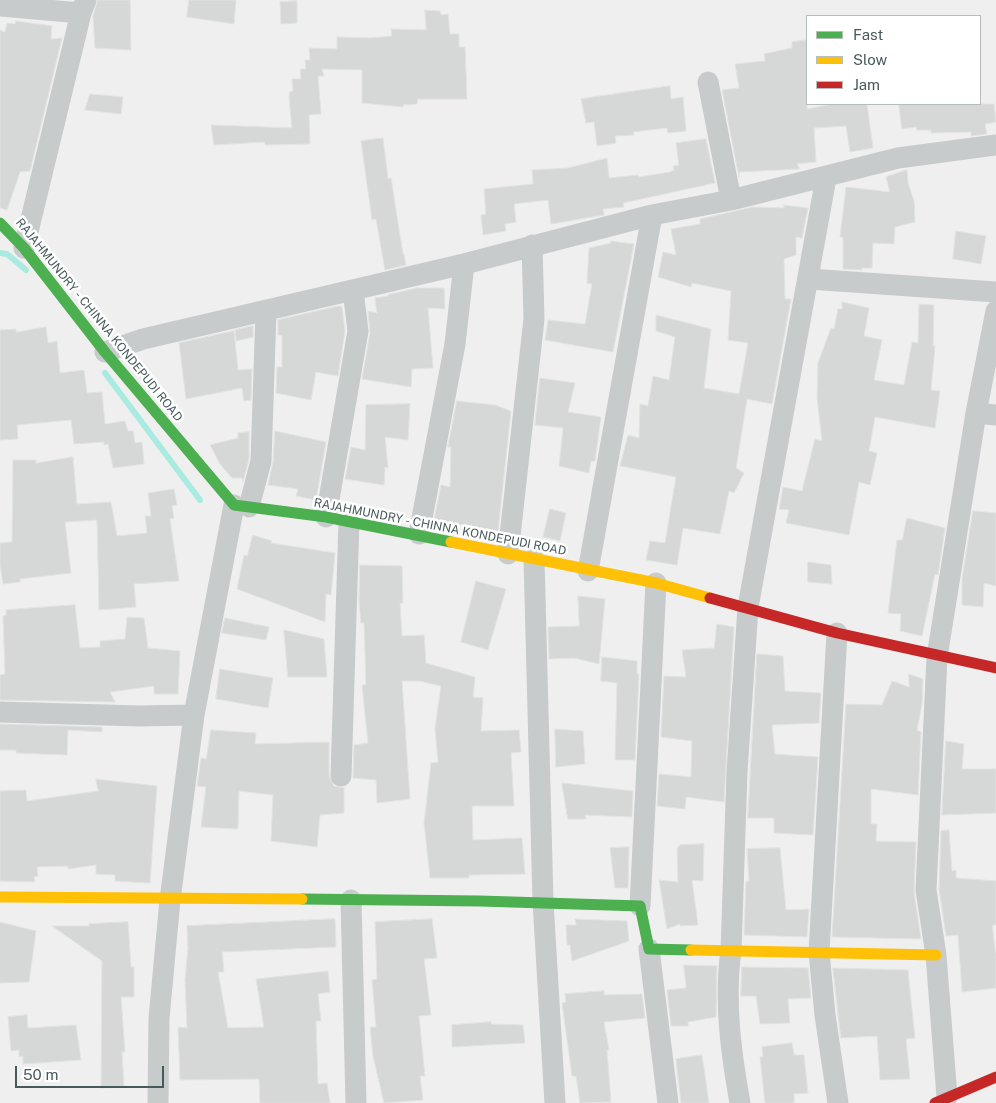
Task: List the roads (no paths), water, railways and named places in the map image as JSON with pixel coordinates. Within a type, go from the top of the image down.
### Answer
[{"type":"main road","name":"RAJAHMUNDRY - CHINNA KONDEPUDI ROAD","points":[[1,224],[24,248],[105,352],[242,506],[326,517],[419,534],[588,571],[656,583],[837,633],[937,657],[996,668]]},
{"type":"main road","points":[[0,897],[170,900],[543,901],[640,906],[650,949],[936,955]]},
{"type":"main road","points":[[941,1100],[996,1077]]},
{"type":"street","points":[[0,6],[83,7],[24,248]]},
{"type":"street","points":[[708,82],[731,200]]},
{"type":"street","points":[[105,352],[143,340],[464,264],[652,215],[731,200],[826,178],[898,158],[996,145]]},
{"type":"street","points":[[740,1103],[728,1016],[727,978],[731,951],[736,772],[748,607],[826,178]]},
{"type":"street","points":[[588,571],[652,215]]},
{"type":"street","points":[[508,554],[534,319],[532,245]]},
{"type":"street","points":[[419,534],[455,344],[464,264]]},
{"type":"street","points":[[809,279],[996,292]]},
{"type":"street","points":[[326,517],[358,331],[353,290]]},
{"type":"street","points":[[158,1103],[159,1018],[170,900],[194,715],[242,506],[261,461],[266,312]]},
{"type":"street","points":[[941,1100],[936,955],[926,890],[937,657],[986,414],[996,312]]},
{"type":"street","points":[[341,776],[349,521]]},
{"type":"street","points":[[534,559],[543,901],[555,1103]]},
{"type":"street","points":[[640,906],[656,583]]},
{"type":"street","points":[[837,633],[819,952],[825,1015],[838,1103]]},
{"type":"street","points":[[0,712],[140,716],[194,715]]},
{"type":"street","points":[[351,900],[356,1103]]},
{"type":"street","points":[[650,949],[668,1103]]},
{"type":"waterway","points":[[0,253],[7,254],[26,270]]},
{"type":"waterway","points":[[105,373],[200,500]]}]
